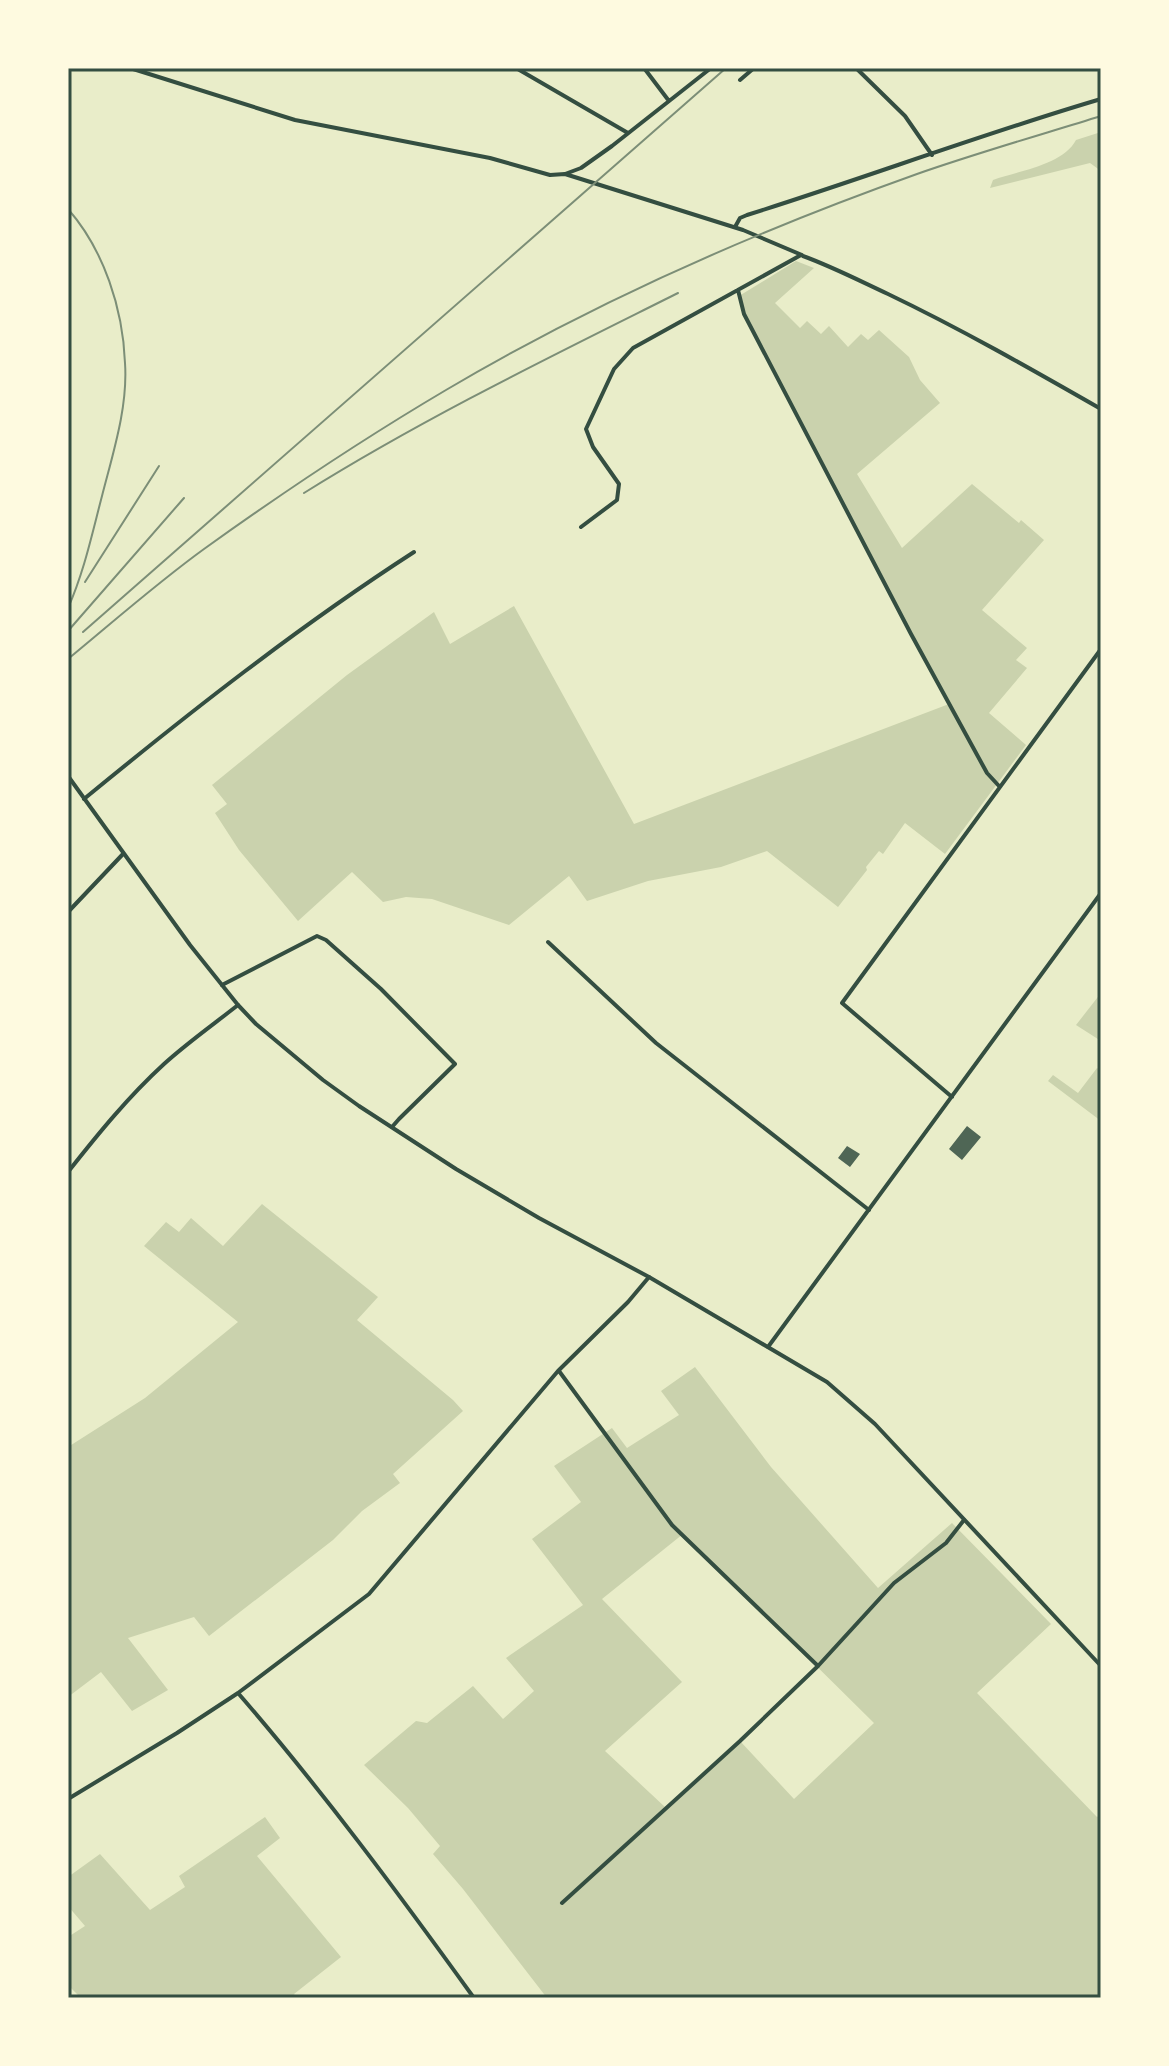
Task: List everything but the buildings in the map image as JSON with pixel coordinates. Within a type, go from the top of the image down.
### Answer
[{"type":"street","points":[[130,68],[295,120],[496,159],[550,175],[581,168],[711,68]]},
{"type":"street","points":[[516,68],[629,133]]},
{"type":"street","points":[[644,68],[669,101]]},
{"type":"street","points":[[740,80],[754,68]]},
{"type":"street","points":[[856,68],[905,116],[932,155]]},
{"type":"street","points":[[735,227],[740,218],[747,215],[1035,118],[1101,99]]},
{"type":"street","points":[[565,174],[735,227],[826,264],[999,351],[1101,409]]},
{"type":"street","points":[[581,527],[617,500],[619,484],[593,447],[586,429],[614,369],[633,348],[803,255]]},
{"type":"street","points":[[738,290],[744,314],[911,634],[987,773],[1000,787]]},
{"type":"street","points":[[84,799],[195,708],[342,599],[414,552]]},
{"type":"street","points":[[952,1097],[842,1003],[1101,649]]},
{"type":"street","points":[[68,776],[222,985],[256,1024],[323,1080],[456,1169],[649,1277],[827,1382],[875,1424],[1101,1666]]},
{"type":"street","points":[[68,912],[123,854]]},
{"type":"street","points":[[768,1347],[1101,893]]},
{"type":"street","points":[[222,985],[317,936],[326,940],[381,989],[455,1064],[392,1127]]},
{"type":"street","points":[[548,942],[656,1043],[869,1210]]},
{"type":"street","points":[[68,1172],[119,1110],[166,1062],[238,1005]]},
{"type":"street","points":[[68,1799],[238,1693],[369,1594],[558,1371],[649,1277]]},
{"type":"street","points":[[558,1371],[672,1525],[818,1666]]},
{"type":"street","points":[[562,1903],[740,1741],[818,1666],[894,1583],[946,1543],[964,1520]]},
{"type":"street","points":[[238,1693],[389,1880],[474,1998]]},
{"type":"green space","points":[[1101,132],[1101,171],[1090,163],[990,188],[993,180],[1051,161],[1070,149],[1076,140]]},
{"type":"green space","points":[[796,261],[814,268],[775,303],[800,328],[807,321],[821,334],[829,326],[848,347],[861,334],[868,340],[879,330],[909,357],[920,380],[940,403],[857,474],[902,548],[972,484],[1044,540],[982,610],[1027,648],[1016,660],[1027,668],[989,713],[1026,745],[945,854],[905,823],[883,854],[879,851],[866,867],[867,870],[838,907],[767,851],[721,867],[648,881],[587,901],[569,876],[509,925],[432,899],[406,897],[383,902],[352,872],[298,921],[239,850],[215,813],[227,804],[212,785],[347,675],[434,612],[450,644],[514,606],[634,824],[949,704],[744,314],[739,296]]},
{"type":"green space","points":[[1101,993],[1101,1041],[1076,1025]]},
{"type":"green space","points":[[1097,1068],[1101,1071],[1101,1121],[1048,1081],[1053,1075],[1078,1093]]},
{"type":"green space","points":[[262,1204],[378,1297],[357,1320],[463,1411],[393,1474],[400,1483],[362,1511],[333,1540],[209,1636],[194,1617],[128,1638],[168,1690],[132,1711],[101,1672],[68,1697],[68,1447],[145,1398],[238,1322],[144,1246],[166,1222],[179,1232],[191,1218],[223,1246]]},
{"type":"green space","points":[[695,1367],[771,1467],[878,1588],[952,1523],[1051,1624],[977,1693],[1097,1817],[1101,1814],[1101,1998],[547,1998],[433,1854],[440,1846],[408,1808],[364,1765],[416,1721],[427,1723],[473,1686],[503,1719],[534,1691],[506,1658],[583,1605],[532,1539],[581,1502],[554,1466],[612,1428],[627,1448],[679,1415],[661,1391]],"holes":[[[683,1534],[874,1723],[794,1799],[740,1741],[665,1807],[605,1751],[682,1682],[602,1599]]]},
{"type":"green space","points":[[265,1817],[280,1838],[257,1856],[341,1957],[294,1994],[297,1998],[81,1998],[68,1985],[68,1937],[85,1926],[68,1906],[68,1877],[100,1854],[150,1910],[185,1887],[179,1876]]},
{"type":"railway","points":[[83,632],[726,68]]},
{"type":"railway","points":[[68,659],[187,562],[293,487],[446,390],[560,327],[676,271],[856,196],[940,166],[1101,116]]},
{"type":"railway","points":[[68,209],[92,243],[116,301],[125,380],[115,447],[79,581],[68,608]]},
{"type":"railway","points":[[304,493],[442,413],[678,293]]},
{"type":"railway","points":[[85,582],[159,466]]},
{"type":"railway","points":[[68,631],[184,498]]}]
